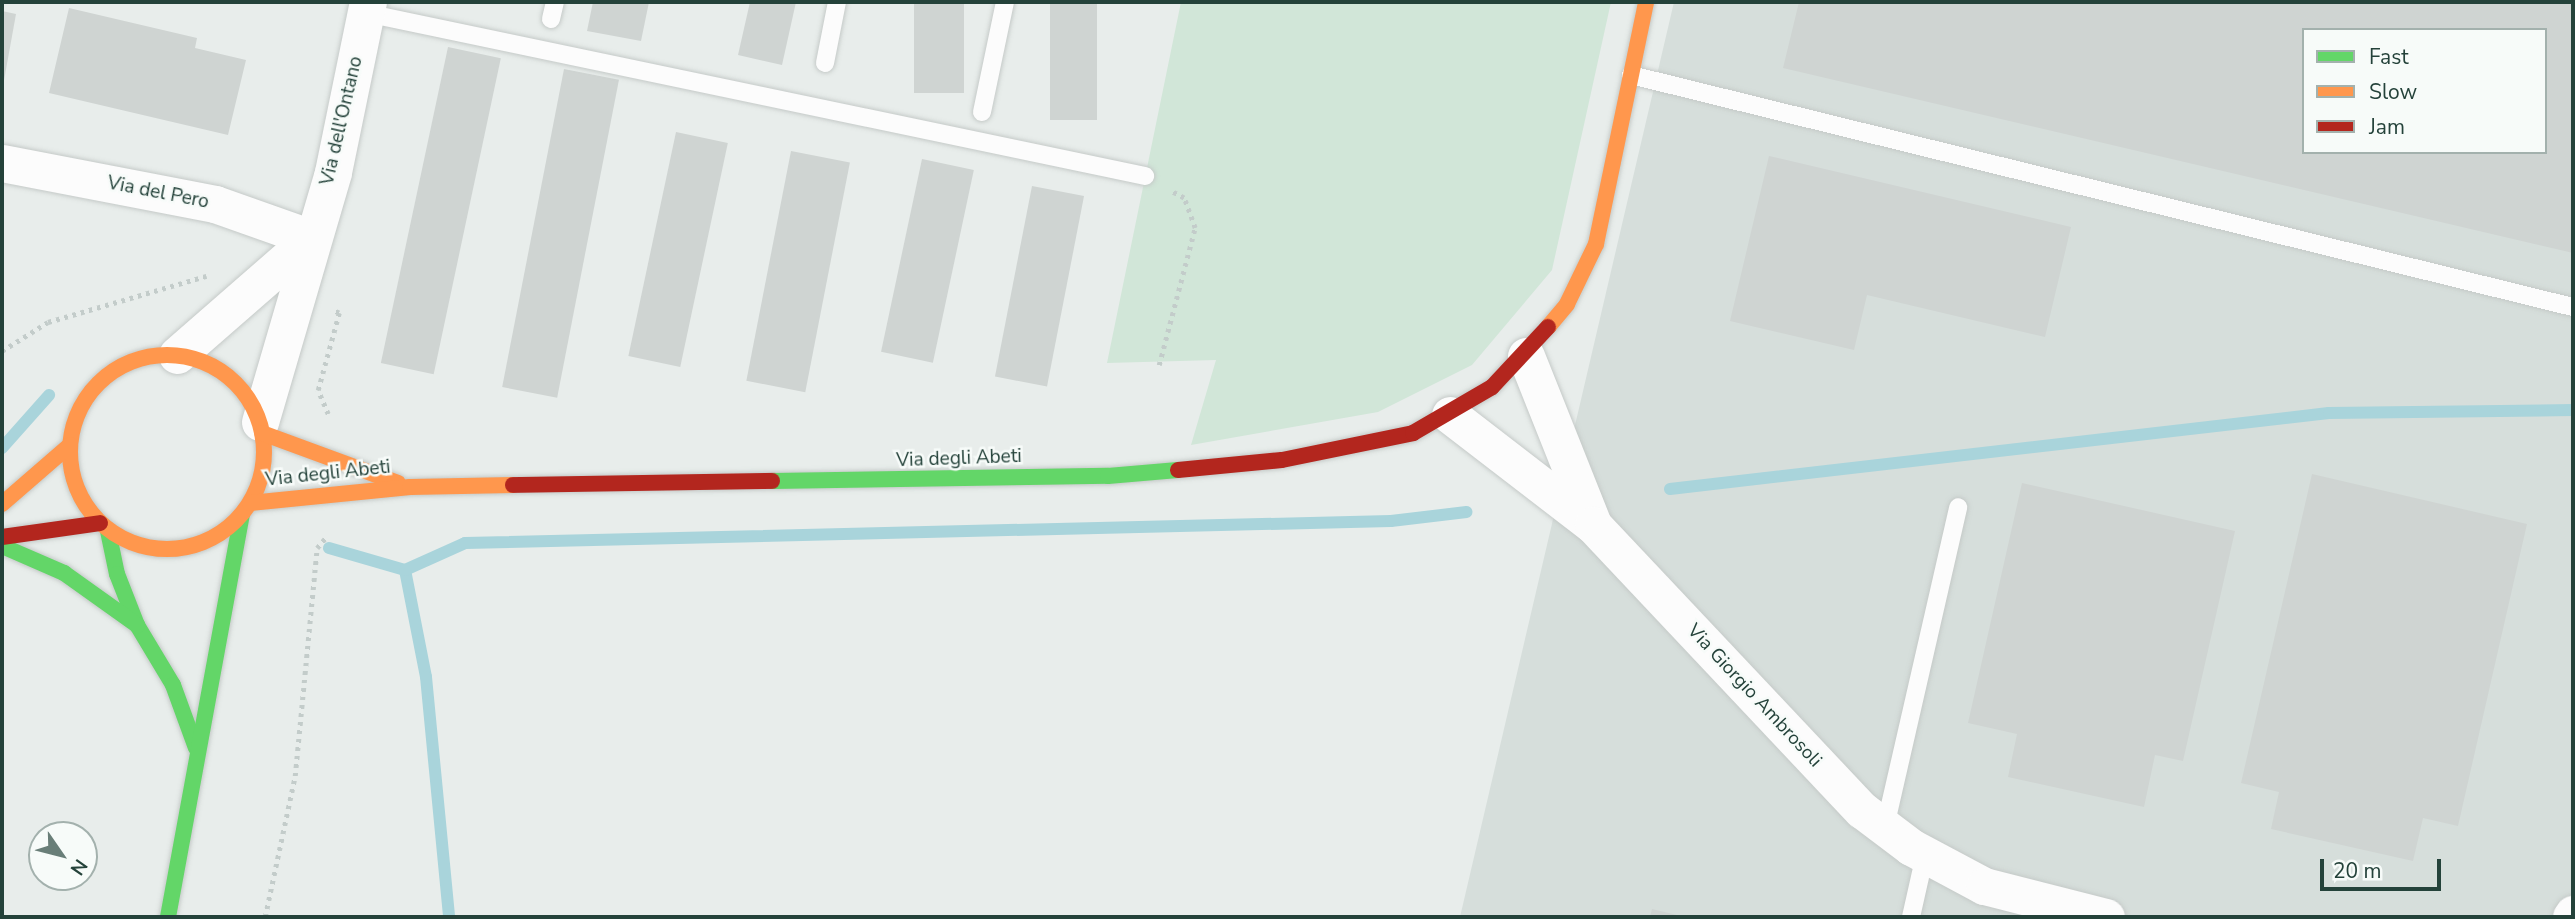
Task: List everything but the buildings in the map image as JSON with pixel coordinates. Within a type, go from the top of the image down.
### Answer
[{"type":"street","name":"Via degli Abeti","points":[[246,509],[410,487],[1108,476],[1282,460],[1369,445],[1413,433],[1450,415],[1492,387],[1526,356],[1567,304],[1596,244],[1646,2]]},
{"type":"street","name":"Via dell'Ontano","points":[[261,428],[311,238],[333,172],[367,7]]},
{"type":"street","name":"Via del Pero","points":[[2,163],[215,204],[311,238]]},
{"type":"street","points":[[177,355],[311,238]]},
{"type":"street","points":[[177,355],[204,361],[229,376],[248,397],[261,428],[265,454],[259,486],[246,509],[220,535],[193,547],[164,550],[134,545],[104,527],[86,507],[73,478],[70,445],[77,415],[93,388],[117,368],[146,357],[177,355]]},
{"type":"street","name":"Via Giorgio Ambrosoli","points":[[1526,356],[1593,525]]},
{"type":"street","name":"Via Giorgio Ambrosoli","points":[[1450,415],[1593,525],[1834,781],[1885,827],[1925,855],[1984,886],[2106,917]]},
{"type":"street","name":"Via degli Abeti","points":[[261,428],[410,487]]},
{"type":"street","points":[[2,504],[70,445]]},
{"type":"street","points":[[168,917],[197,751],[246,509]]},
{"type":"street","points":[[2,537],[104,527]]},
{"type":"street","points":[[104,527],[117,575],[137,625],[173,685],[197,751]]},
{"type":"street","points":[[2,546],[64,573],[137,625]]},
{"type":"lane","points":[[825,63],[837,2]]},
{"type":"lane","points":[[982,111],[1005,2]]},
{"type":"lane","points":[[367,7],[1145,176]]},
{"type":"lane","points":[[1631,75],[2573,307]]},
{"type":"lane","points":[[1885,827],[1958,507]]},
{"type":"lane","points":[[1912,917],[1925,855]]},
{"type":"path","points":[[1145,176],[1184,198],[1195,228],[1159,365]]},
{"type":"path","points":[[265,917],[295,776],[317,548],[326,536],[338,535]]},
{"type":"shaded area","points":[[1674,2],[2573,2],[2573,917],[1460,917]]},
{"type":"green space","points":[[1181,2],[1611,2],[1552,270],[1472,365],[1378,412],[1191,445],[1216,360],[1107,363]]},
{"type":"waterway","points":[[2,448],[49,395]]},
{"type":"waterway","points":[[1670,489],[2329,413],[2573,410]]},
{"type":"waterway","points":[[405,570],[465,543],[1391,521],[1466,512]]},
{"type":"waterway","points":[[329,548],[405,570],[426,677],[449,917]]},
{"type":"traffic: fast","points":[[772,481],[1108,476],[1178,470]]},
{"type":"traffic: fast","points":[[168,917],[242,515]]},
{"type":"traffic: fast","points":[[108,531],[117,574],[137,625],[173,685],[196,748]]},
{"type":"traffic: fast","points":[[2,546],[64,573],[137,625]]},
{"type":"traffic: slow","points":[[1548,327],[1567,304],[1596,244],[1646,2]]},
{"type":"traffic: slow","points":[[167,355],[204,362],[236,383],[257,415],[264,452],[257,489],[236,521],[204,542],[167,549],[130,542],[98,521],[77,489],[70,452],[77,415],[98,383],[130,362],[167,355]]},
{"type":"traffic: slow","points":[[262,433],[398,483]]},
{"type":"traffic: slow","points":[[2,504],[70,445]]},
{"type":"traffic: slow","points":[[250,503],[410,487],[513,485]]},
{"type":"traffic: jam","points":[[1178,470],[1282,460],[1413,433],[1492,387],[1548,327]]},
{"type":"traffic: jam","points":[[513,485],[772,481]]},
{"type":"traffic: jam","points":[[2,537],[100,523]]}]
